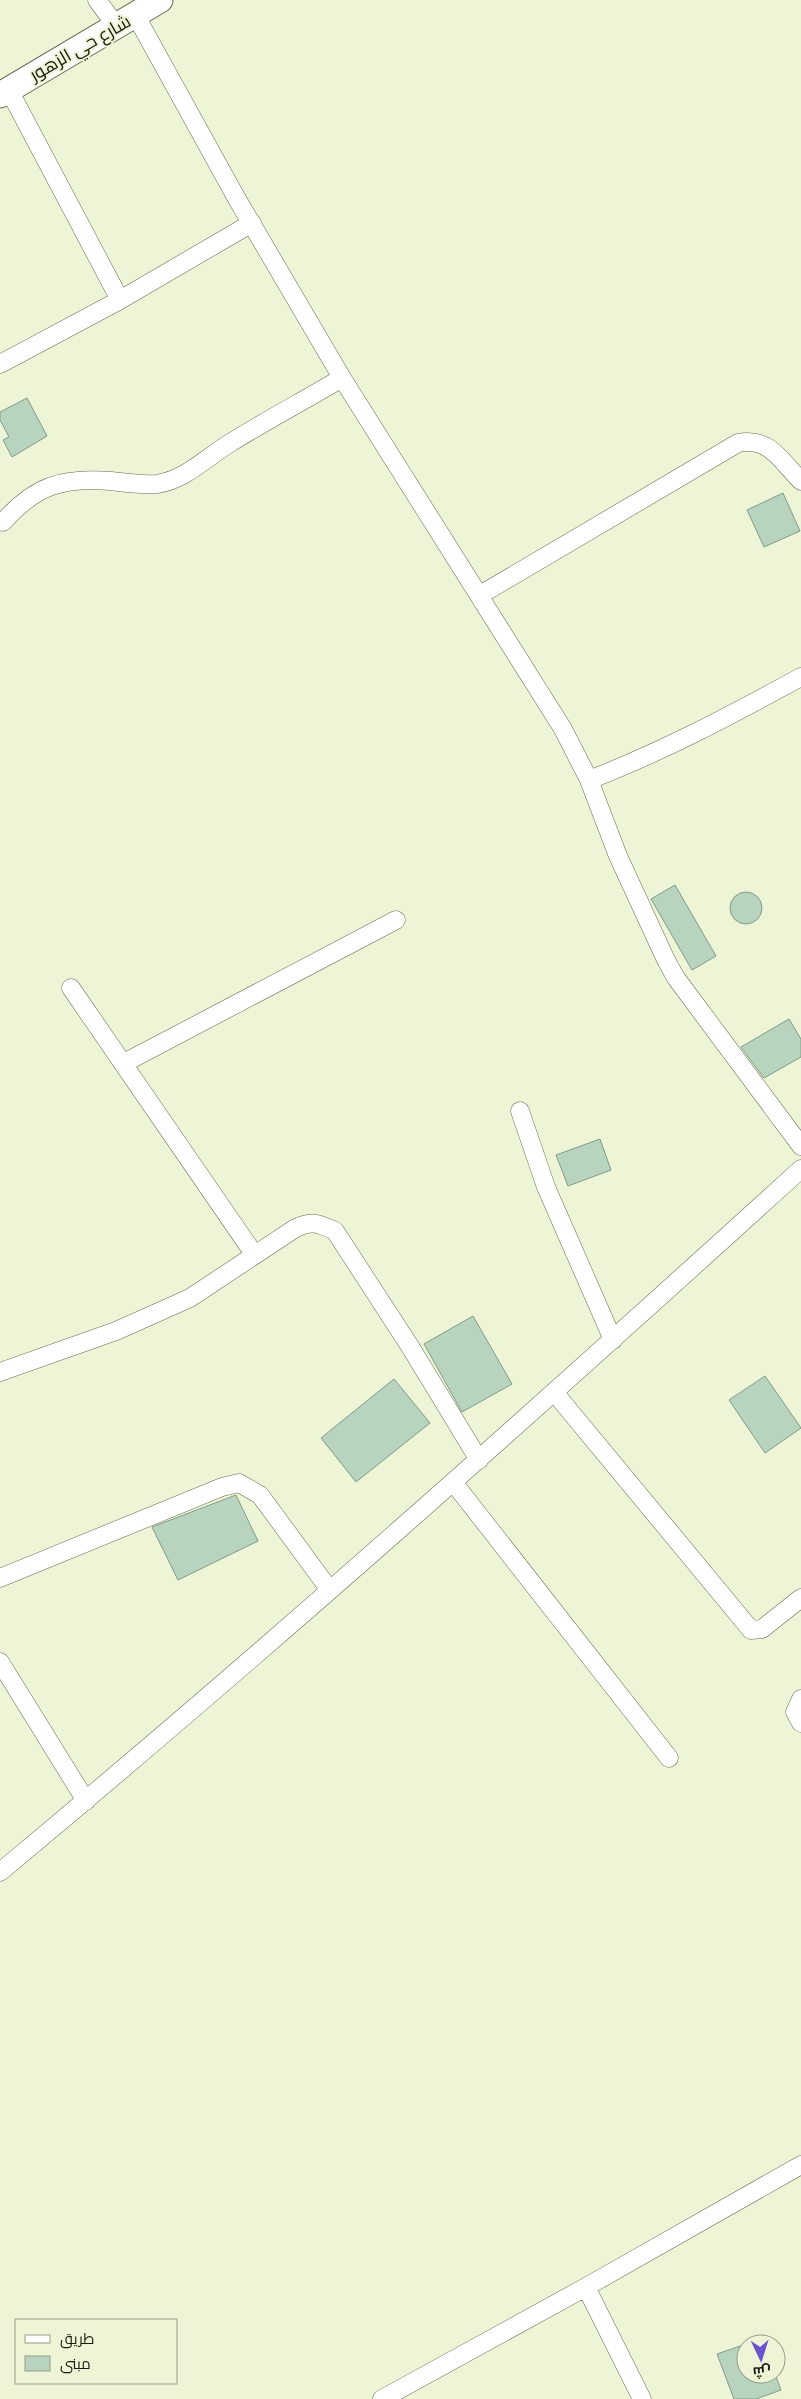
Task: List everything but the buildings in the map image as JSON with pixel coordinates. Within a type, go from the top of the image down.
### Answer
[{"type":"street","points":[[97,0],[126,22],[252,223],[342,378],[563,729],[589,780],[618,856],[648,926],[673,972],[800,1144]]},
{"type":"street","name":"شارع حي الزهور","points":[[5,92],[126,22],[160,0]]},
{"type":"street","points":[[5,92],[120,300]]},
{"type":"street","points":[[0,364],[120,300],[252,223]]},
{"type":"street","points":[[3,522],[18,504],[41,489],[57,483],[81,479],[158,484],[174,479],[230,443],[342,378]]},
{"type":"street","points":[[480,595],[738,443],[749,441],[765,444],[801,480]]},
{"type":"street","points":[[589,780],[690,737],[801,677]]},
{"type":"street","points":[[124,1063],[396,920]]},
{"type":"street","points":[[71,988],[254,1254]]},
{"type":"street","points":[[520,1111],[546,1187],[613,1340]]},
{"type":"street","points":[[0,1872],[86,1801],[453,1482],[801,1169]]},
{"type":"street","points":[[0,1372],[116,1331],[190,1298],[254,1254],[307,1222],[317,1222],[335,1231],[411,1348],[478,1460]]},
{"type":"street","points":[[554,1392],[751,1630],[762,1629],[801,1598]]},
{"type":"street","points":[[453,1482],[668,1758]]},
{"type":"street","points":[[0,1578],[222,1487],[239,1483],[260,1495],[329,1589]]},
{"type":"street","points":[[0,1662],[86,1801]]},
{"type":"street","points":[[801,1699],[795,1712],[801,1723]]},
{"type":"street","points":[[382,2399],[586,2287],[801,2165]]},
{"type":"street","points":[[586,2287],[642,2399]]}]
